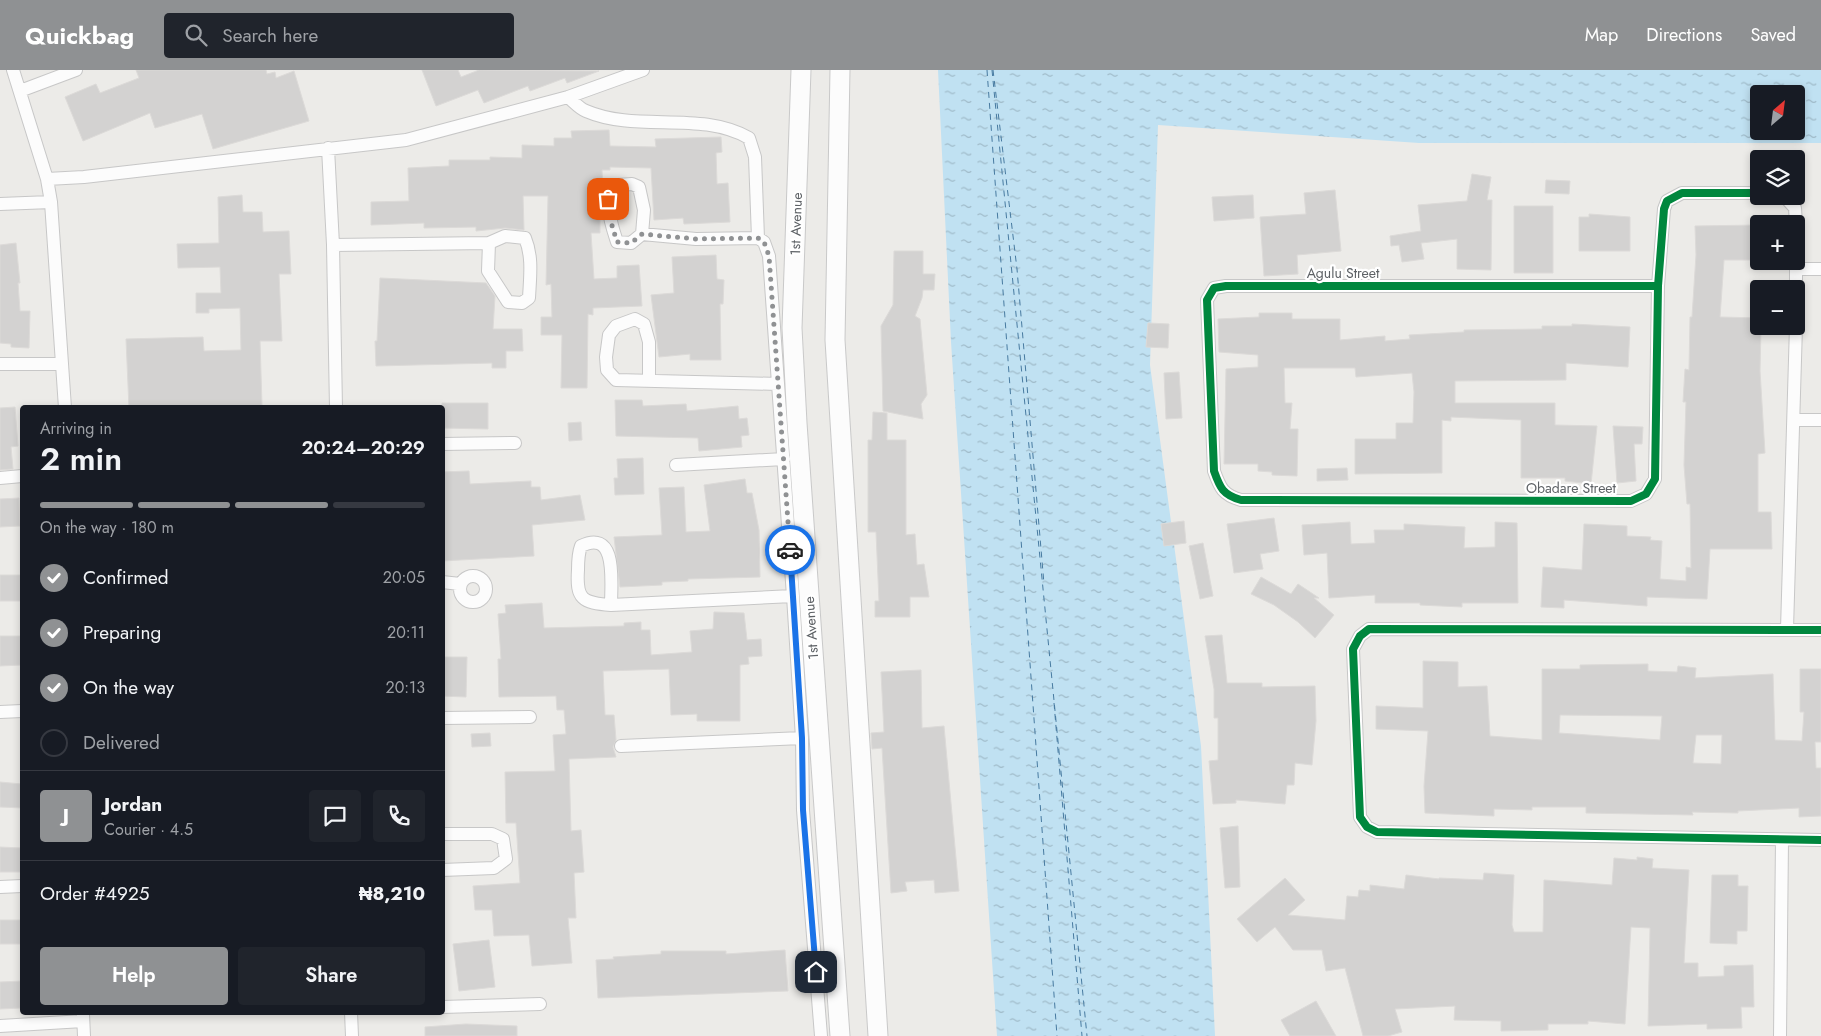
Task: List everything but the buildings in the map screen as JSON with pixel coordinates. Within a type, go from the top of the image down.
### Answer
[{"type":"main road","name":"1st Avenue","points":[[801,70],[793,338],[797,433],[840,1036]]},
{"type":"main road","points":[[840,70],[835,340],[878,1036]]},
{"type":"street","points":[[13,70],[46,179],[51,202],[65,405]]},
{"type":"street","points":[[20,91],[76,70]]},
{"type":"street","points":[[46,179],[84,177],[406,140],[568,97],[643,70]]},
{"type":"street","points":[[568,97],[584,111],[609,118],[700,125],[735,130],[749,138],[755,157],[758,238]]},
{"type":"street","points":[[328,148],[333,245],[336,405]]},
{"type":"street","points":[[642,234],[644,210],[639,187],[618,185],[611,191],[608,199],[611,222],[617,242],[631,243],[642,234],[696,239],[758,238],[764,242],[769,256],[802,738],[803,810],[821,1036]]},
{"type":"street","name":"Obadare Street","points":[[1214,471],[1219,486],[1226,496],[1241,500],[1631,501],[1646,494],[1655,479],[1658,286],[1664,209],[1667,202],[1682,193],[1750,193]]},
{"type":"street","points":[[0,204],[51,202]]},
{"type":"street","points":[[333,245],[488,243],[506,236],[525,238],[531,252],[531,267],[529,298],[522,303],[508,302],[488,271],[488,243]]},
{"type":"street","points":[[1805,269],[1821,269]]},
{"type":"street","name":"Agulu Street","points":[[1214,471],[1207,300],[1214,288],[1226,286],[1658,286]]},
{"type":"street","points":[[649,381],[649,342],[644,324],[635,319],[616,326],[609,335],[606,357],[607,370],[616,380],[649,381],[778,384]]},
{"type":"street","points":[[1786,629],[1796,335]]},
{"type":"street","points":[[0,364],[62,364]]},
{"type":"street","points":[[1794,420],[1821,420]]},
{"type":"street","points":[[445,444],[515,442]]},
{"type":"street","points":[[676,465],[784,459]]},
{"type":"street","points":[[0,478],[20,476]]},
{"type":"street","points":[[611,605],[610,566],[607,548],[602,544],[591,542],[581,546],[578,553],[577,589],[583,597],[594,604],[611,605],[793,596]]},
{"type":"street","points":[[445,582],[460,584]]},
{"type":"street","points":[[1821,630],[1369,629],[1360,636],[1353,650],[1360,817],[1367,827],[1377,832],[1821,840]]},
{"type":"street","points":[[0,712],[20,711]]},
{"type":"street","points":[[445,718],[530,717]]},
{"type":"street","points":[[621,746],[802,738]]},
{"type":"street","points":[[445,834],[492,834],[503,839],[506,859],[494,868],[445,870]]},
{"type":"street","points":[[1780,1036],[1782,840]]},
{"type":"street","points":[[0,887],[20,886]]},
{"type":"street","points":[[445,1007],[540,1004]]},
{"type":"street","points":[[352,1036],[354,1015]]},
{"type":"street","points":[[0,1026],[83,1017],[84,1036]]},
{"type":"water","points":[[938,70],[1821,70],[1821,143],[1419,143],[1158,125],[1150,365],[1201,746],[1215,1036],[997,1036],[951,342]]},
{"type":"ferry route","points":[[987,70],[1057,1036]]},
{"type":"ferry route","points":[[992,70],[1087,1036]]},
{"type":"ferry route","points":[[993,70],[1017,269],[1044,584]]},
{"type":"ferry route","points":[[1054,703],[1082,1036]]},
{"type":"cycle path","points":[[1658,286],[1664,209],[1667,201],[1682,193],[1750,193]]},
{"type":"cycle path","points":[[1226,286],[1658,286],[1655,479],[1646,494],[1631,501],[1241,500],[1226,493],[1218,482],[1214,471],[1207,300],[1214,288],[1226,286]]},
{"type":"cycle path","points":[[1821,630],[1369,629],[1360,636],[1353,649],[1360,817],[1367,827],[1377,832],[1821,840]]},
{"type":"way so far","points":[[608,199],[611,222],[617,242],[631,243],[642,234],[696,239],[758,238],[764,242],[769,256],[790,550]]},
{"type":"route","points":[[790,550],[802,738],[803,810],[816,972]]}]
